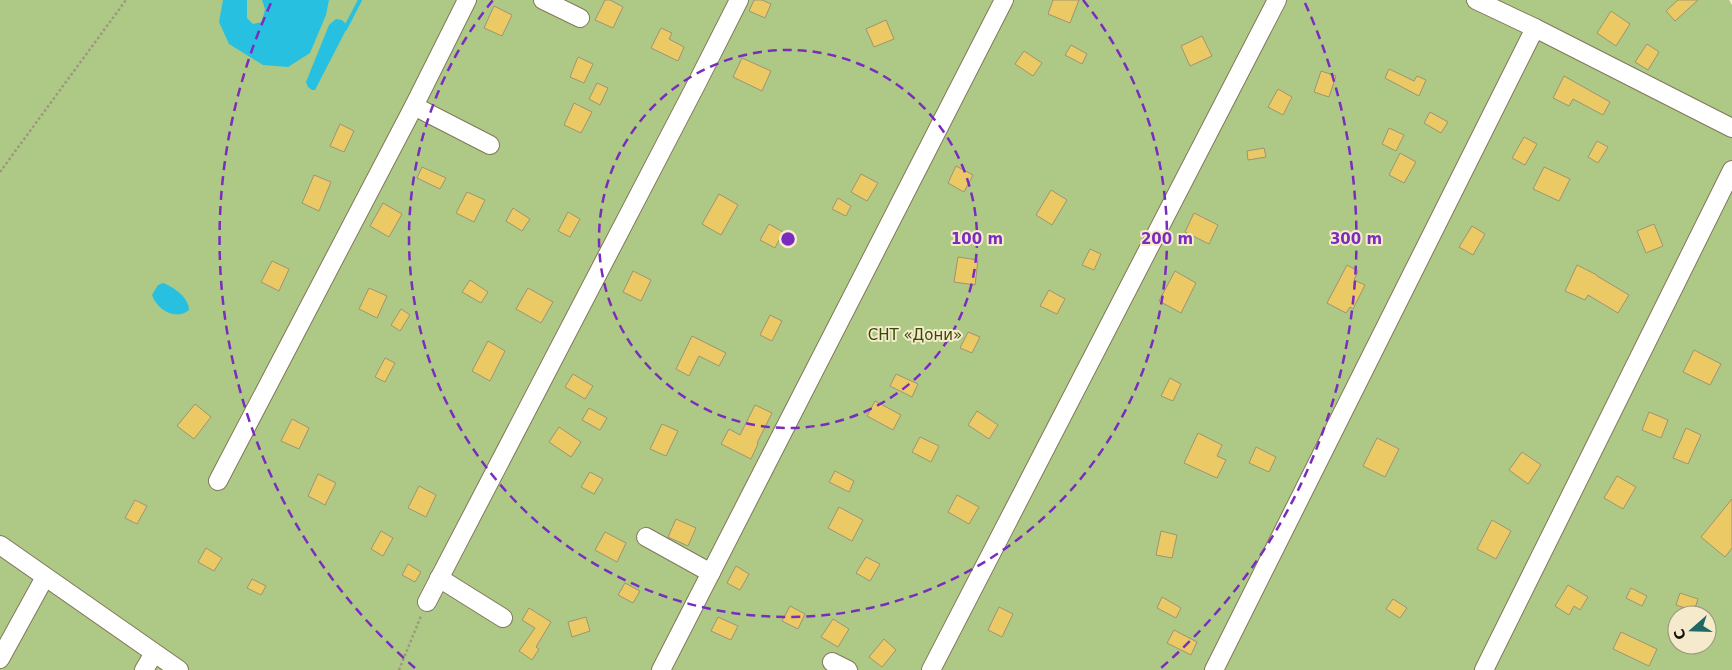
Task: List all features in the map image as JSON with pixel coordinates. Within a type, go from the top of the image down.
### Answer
[{"type":"street","points":[[218,481],[414,106],[467,0]]},
{"type":"street","points":[[543,0],[580,18]]},
{"type":"street","points":[[427,602],[739,0]]},
{"type":"street","points":[[661,670],[1004,0]]},
{"type":"street","points":[[931,670],[1277,0]]},
{"type":"street","points":[[1476,0],[1732,128]]},
{"type":"street","points":[[1214,670],[1535,28]]},
{"type":"street","points":[[414,106],[490,145]]},
{"type":"street","points":[[1484,670],[1732,170]]},
{"type":"street","points":[[646,537],[711,573]]},
{"type":"street","points":[[0,546],[179,670]]},
{"type":"street","points":[[0,659],[45,577]]},
{"type":"street","points":[[439,578],[503,618]]},
{"type":"street","points":[[144,670],[154,653]]},
{"type":"street","points":[[832,662],[848,670]]},
{"type":"path","points":[[0,172],[126,0]]},
{"type":"path","points":[[400,670],[427,602]]},
{"type":"green space","name":"СНТ «Дони»","points":[[0,0],[1729,0],[1732,5],[1732,670],[0,670]]},
{"type":"water","points":[[223,0],[247,0],[247,18],[253,24],[262,22],[265,9],[262,0],[329,0],[326,15],[310,53],[288,67],[263,65],[229,44],[219,22]]},
{"type":"water","points":[[336,19],[342,20],[348,26],[315,90],[312,90],[306,82],[329,25]]},
{"type":"water","points":[[163,283],[172,287],[184,297],[189,310],[184,313],[173,314],[158,305],[152,295],[158,285]]},
{"type":"building","points":[[605,0],[610,0],[623,7],[613,28],[595,20]]},
{"type":"building","points":[[754,0],[762,0],[771,4],[765,18],[749,11]]},
{"type":"building","points":[[1053,0],[1079,0],[1070,23],[1048,14]]},
{"type":"building","points":[[1678,0],[1698,0],[1675,21],[1666,11]]},
{"type":"building","points":[[494,6],[512,15],[502,36],[484,28]]},
{"type":"building","points":[[1611,11],[1630,24],[1616,46],[1597,33]]},
{"type":"building","points":[[886,20],[894,39],[874,47],[866,29]]},
{"type":"building","points":[[661,28],[672,33],[669,39],[684,47],[678,61],[651,48]]},
{"type":"building","points":[[1202,36],[1212,56],[1190,66],[1181,46]]},
{"type":"building","points":[[1647,44],[1659,52],[1648,70],[1635,62]]},
{"type":"building","points":[[1071,45],[1087,54],[1082,64],[1065,55]]},
{"type":"building","points":[[1024,51],[1042,63],[1033,76],[1015,64]]},
{"type":"building","points":[[578,57],[593,64],[584,83],[570,77]]},
{"type":"building","points":[[742,58],[771,71],[762,91],[733,77]]},
{"type":"building","points":[[1389,69],[1414,81],[1417,76],[1426,80],[1419,96],[1385,78]]},
{"type":"building","points":[[1321,71],[1336,76],[1329,97],[1314,92]]},
{"type":"building","points":[[1564,76],[1610,102],[1603,115],[1573,99],[1569,106],[1553,98]]},
{"type":"building","points":[[597,83],[608,88],[600,105],[589,99]]},
{"type":"building","points":[[1278,89],[1292,97],[1283,115],[1268,107]]},
{"type":"building","points":[[574,103],[592,112],[581,133],[564,125]]},
{"type":"building","points":[[1430,112],[1448,122],[1441,133],[1424,123]]},
{"type":"building","points":[[340,124],[354,131],[344,152],[330,146]]},
{"type":"building","points":[[1389,128],[1404,135],[1396,151],[1382,144]]},
{"type":"building","points":[[1524,137],[1537,144],[1525,165],[1512,158]]},
{"type":"building","points":[[1597,141],[1608,147],[1598,163],[1588,157]]},
{"type":"building","points":[[1264,148],[1266,157],[1248,160],[1247,151]]},
{"type":"building","points":[[1400,153],[1416,162],[1404,183],[1389,175]]},
{"type":"building","points":[[956,166],[973,175],[964,192],[948,183]]},
{"type":"building","points":[[422,167],[446,178],[440,189],[417,178]]},
{"type":"building","points":[[1544,167],[1570,179],[1559,201],[1533,189]]},
{"type":"building","points":[[861,174],[878,183],[867,201],[851,192]]},
{"type":"building","points":[[314,175],[331,182],[319,211],[302,203]]},
{"type":"building","points":[[1051,190],[1067,200],[1052,225],[1036,215]]},
{"type":"building","points":[[467,192],[485,200],[474,222],[456,213]]},
{"type":"building","points":[[719,194],[738,205],[721,235],[702,224]]},
{"type":"building","points":[[838,198],[851,206],[846,216],[832,209]]},
{"type":"building","points":[[383,203],[402,214],[389,237],[370,226]]},
{"type":"building","points":[[513,208],[530,219],[522,231],[506,221]]},
{"type":"building","points":[[568,212],[580,219],[570,237],[558,231]]},
{"type":"building","points":[[1194,213],[1218,225],[1209,244],[1185,232]]},
{"type":"building","points":[[769,224],[783,232],[775,248],[760,240]]},
{"type":"building","points":[[1654,224],[1663,246],[1646,253],[1637,231]]},
{"type":"building","points":[[1472,226],[1485,234],[1473,255],[1459,247]]},
{"type":"building","points":[[1090,249],[1101,254],[1094,270],[1082,265]]},
{"type":"building","points":[[958,257],[978,260],[975,285],[954,282]]},
{"type":"building","points":[[272,261],[289,269],[279,291],[261,282]]},
{"type":"building","points":[[1347,265],[1358,271],[1354,280],[1365,285],[1353,309],[1350,307],[1346,313],[1327,303]]},
{"type":"building","points":[[1577,265],[1629,295],[1618,313],[1588,295],[1585,300],[1565,291]]},
{"type":"building","points":[[633,271],[651,280],[641,301],[623,292]]},
{"type":"building","points":[[1175,271],[1196,283],[1181,313],[1159,301]]},
{"type":"building","points":[[470,280],[488,292],[481,303],[462,292]]},
{"type":"building","points":[[369,288],[387,296],[377,318],[359,309]]},
{"type":"building","points":[[528,288],[553,302],[541,323],[516,309]]},
{"type":"building","points":[[1049,290],[1065,299],[1057,314],[1040,306]]},
{"type":"building","points":[[401,309],[410,315],[400,331],[391,325]]},
{"type":"building","points":[[770,315],[782,321],[772,341],[760,335]]},
{"type":"building","points":[[968,332],[980,337],[972,353],[960,348]]},
{"type":"building","points":[[692,336],[726,353],[719,366],[699,356],[689,376],[676,369]]},
{"type":"building","points":[[488,341],[505,351],[490,381],[472,371]]},
{"type":"building","points":[[1694,350],[1721,364],[1710,385],[1683,372]]},
{"type":"building","points":[[385,358],[395,363],[385,382],[375,377]]},
{"type":"building","points":[[573,374],[593,386],[585,399],[565,387]]},
{"type":"building","points":[[896,374],[918,384],[912,397],[890,386]]},
{"type":"building","points":[[1170,378],[1181,384],[1173,401],[1161,396]]},
{"type":"building","points":[[875,401],[901,415],[893,430],[867,416]]},
{"type":"building","points":[[195,404],[211,417],[194,439],[177,426]]},
{"type":"building","points":[[755,405],[772,413],[751,459],[721,444],[729,429],[740,435]]},
{"type":"building","points":[[589,408],[607,418],[600,430],[582,420]]},
{"type":"building","points":[[977,411],[998,425],[989,439],[968,425]]},
{"type":"building","points":[[1649,412],[1668,420],[1661,438],[1642,430]]},
{"type":"building","points":[[292,419],[309,428],[299,449],[281,441]]},
{"type":"building","points":[[662,424],[678,431],[666,456],[650,449]]},
{"type":"building","points":[[559,427],[581,442],[571,457],[549,442]]},
{"type":"building","points":[[1686,428],[1701,435],[1688,464],[1673,458]]},
{"type":"building","points":[[1198,433],[1222,445],[1217,456],[1226,460],[1217,478],[1184,463]]},
{"type":"building","points":[[920,437],[939,446],[931,462],[912,452]]},
{"type":"building","points":[[1377,438],[1399,449],[1385,477],[1363,466]]},
{"type":"building","points":[[1256,447],[1276,457],[1269,472],[1249,463]]},
{"type":"building","points":[[1522,452],[1541,465],[1528,484],[1509,470]]},
{"type":"building","points":[[835,471],[854,481],[849,492],[829,482]]},
{"type":"building","points":[[590,472],[603,479],[594,494],[581,487]]},
{"type":"building","points":[[318,474],[336,483],[325,505],[308,496]]},
{"type":"building","points":[[1617,476],[1636,487],[1623,509],[1604,498]]},
{"type":"building","points":[[419,486],[436,495],[426,517],[408,508]]},
{"type":"building","points":[[957,495],[979,507],[969,524],[948,512]]},
{"type":"building","points":[[1732,499],[1732,548],[1725,557],[1701,537]]},
{"type":"building","points":[[135,500],[147,506],[137,524],[125,518]]},
{"type":"building","points":[[839,507],[863,520],[852,541],[828,528]]},
{"type":"building","points":[[676,519],[696,528],[688,546],[668,537]]},
{"type":"building","points":[[1492,520],[1511,531],[1496,559],[1477,549]]},
{"type":"building","points":[[381,531],[393,538],[383,556],[371,549]]},
{"type":"building","points":[[1161,531],[1177,535],[1172,558],[1156,555]]},
{"type":"building","points":[[605,532],[626,543],[617,562],[595,550]]},
{"type":"building","points":[[206,548],[222,558],[214,571],[198,562]]},
{"type":"building","points":[[866,557],[880,564],[870,581],[856,573]]},
{"type":"building","points":[[408,564],[421,572],[415,582],[402,575]]},
{"type":"building","points":[[736,566],[749,574],[740,590],[727,583]]},
{"type":"building","points":[[252,579],[266,586],[261,595],[247,588]]},
{"type":"building","points":[[625,583],[640,591],[633,603],[618,595]]},
{"type":"building","points":[[1568,585],[1588,597],[1580,610],[1574,606],[1569,615],[1555,606]]},
{"type":"building","points":[[1631,588],[1647,596],[1642,606],[1626,598]]},
{"type":"building","points":[[1680,593],[1698,599],[1696,605],[1676,605]]},
{"type":"building","points":[[1162,597],[1181,608],[1176,618],[1157,608]]},
{"type":"building","points":[[1393,599],[1407,608],[1400,618],[1386,609]]},
{"type":"building","points":[[790,606],[805,614],[798,629],[782,621]]},
{"type":"building","points":[[999,607],[1013,614],[1002,637],[988,630]]},
{"type":"building","points":[[529,608],[551,622],[536,647],[539,649],[532,660],[519,651],[535,628],[522,620]]},
{"type":"building","points":[[586,617],[590,631],[572,637],[568,622]]},
{"type":"building","points":[[718,617],[738,626],[731,640],[711,631]]},
{"type":"building","points":[[833,619],[849,629],[838,647],[821,637]]},
{"type":"building","points":[[1174,630],[1197,642],[1191,655],[1167,643]]},
{"type":"building","points":[[1621,632],[1657,649],[1649,666],[1613,649]]},
{"type":"building","points":[[884,639],[896,650],[882,667],[869,657]]},
{"type":"waterway","points":[[345,29],[360,0]]}]
